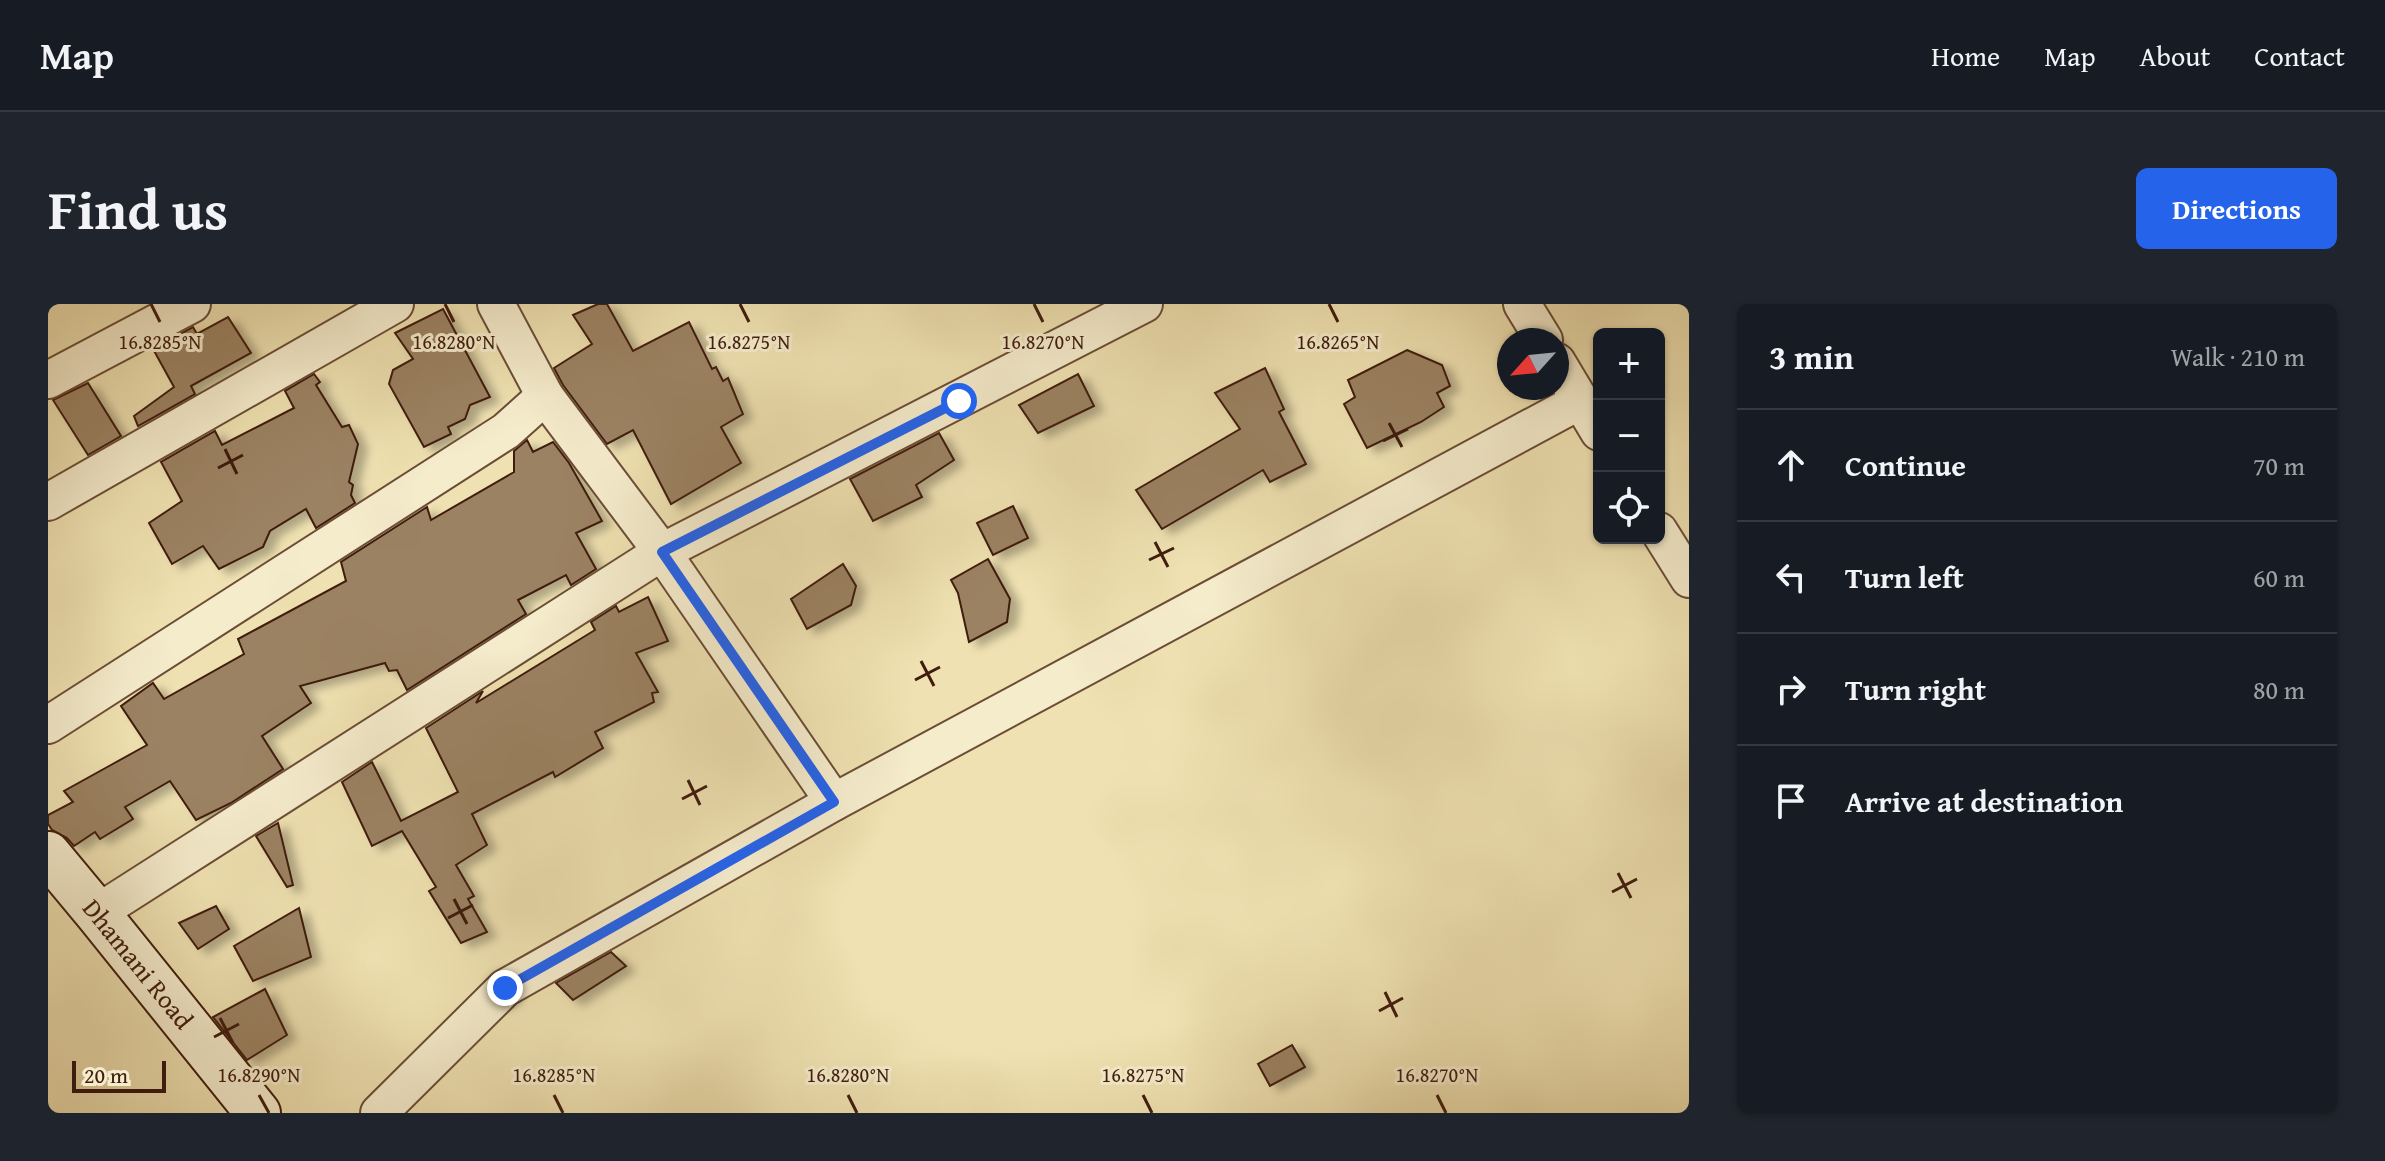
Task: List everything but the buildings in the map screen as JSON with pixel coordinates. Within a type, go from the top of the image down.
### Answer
[{"type":"main road","name":"Dhamani Road","points":[[48,854],[258,1113]]},
{"type":"street","points":[[48,380],[144,315],[192,304]]},
{"type":"street","points":[[48,502],[395,304]]},
{"type":"street","points":[[496,304],[545,396],[662,552],[834,802]]},
{"type":"street","points":[[97,913],[662,552],[1144,304]]},
{"type":"street","points":[[1522,304],[1537,328]]},
{"type":"street","points":[[1569,382],[1593,422]]},
{"type":"street","points":[[48,725],[506,431],[545,396]]},
{"type":"street","points":[[379,1113],[505,988],[834,802],[1580,401]]},
{"type":"street","points":[[1665,541],[1689,579]]},
{"type":"route","points":[[505,988],[834,802],[662,552],[959,401]]}]
